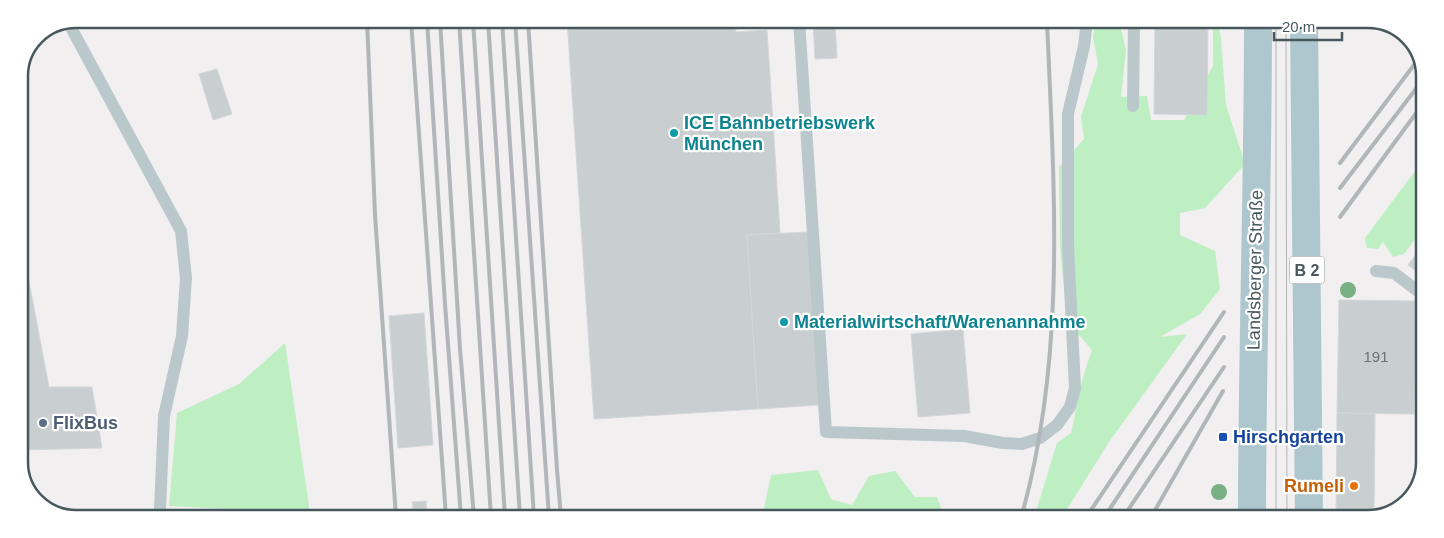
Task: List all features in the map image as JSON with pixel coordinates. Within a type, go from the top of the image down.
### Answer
[{"type":"main road","name":"Landsberger Straße","points":[[1252,510],[1258,28]]},
{"type":"main road","name":"B 2","points":[[1304,28],[1309,510]]},
{"type":"lane","points":[[71,28],[181,231],[186,278],[182,336],[164,416],[160,509]]},
{"type":"lane","points":[[800,28],[826,432],[964,436],[1003,444],[1022,444],[1040,438],[1057,425],[1070,407],[1075,388],[1068,245],[1068,114],[1084,46],[1086,28]]},
{"type":"lane","points":[[1133,106],[1134,28]]},
{"type":"lane","points":[[1376,270],[1394,273],[1416,288]]},
{"type":"green space","points":[[1095,28],[1121,28],[1126,50],[1121,97],[1147,96],[1151,120],[1184,120],[1213,66],[1213,28],[1219,28],[1226,105],[1245,164],[1205,208],[1180,213],[1180,235],[1215,251],[1220,289],[1200,314],[1160,337],[1187,334],[1109,442],[1067,510],[1036,510],[1057,443],[1071,433],[1083,377],[1092,350],[1067,321],[1060,247],[1059,167],[1084,139],[1081,117],[1098,64],[1093,37]]},
{"type":"green space","points":[[1416,170],[1416,238],[1404,254],[1393,257],[1383,242],[1378,249],[1367,248],[1365,238]]},
{"type":"green space","points":[[285,343],[310,510],[250,510],[169,506],[177,413],[239,384]]},
{"type":"green space","points":[[818,470],[831,499],[852,505],[869,476],[895,471],[915,497],[937,497],[942,510],[764,510],[771,475]]},
{"type":"building","name":"ICE Bahnbetriebswerk München","points":[[568,28],[736,28],[736,32],[767,30],[780,233],[747,235],[758,409],[594,419]]},
{"type":"building","points":[[813,28],[835,28],[837,58],[815,59]]},
{"type":"building","points":[[1155,28],[1208,28],[1207,115],[1154,114]]},
{"type":"building","points":[[217,69],[232,114],[213,120],[199,74]]},
{"type":"building","name":"Materialwirtschaft/Warenannahme","points":[[809,232],[819,405],[758,409],[747,235]]},
{"type":"building","points":[[1416,254],[1416,271],[1408,265]]},
{"type":"building","points":[[28,276],[49,387],[92,387],[102,448],[28,450]]},
{"type":"building","points":[[1339,300],[1415,301],[1414,414],[1337,413]]},
{"type":"building","points":[[424,313],[433,445],[398,448],[389,316]]},
{"type":"building","points":[[963,329],[970,413],[918,417],[911,334]]},
{"type":"building","points":[[1337,413],[1375,414],[1374,510],[1336,510]]},
{"type":"building","points":[[426,501],[427,510],[413,510],[412,502]]},
{"type":"building","points":[[426,508],[426,510],[402,510]]},
{"type":"tram line","points":[[1276,28],[1276,510]]},
{"type":"tram line","points":[[1286,28],[1287,510]]},
{"type":"railway","points":[[367,28],[375,215],[396,510]]},
{"type":"railway","points":[[412,28],[446,510]]},
{"type":"railway","points":[[428,28],[460,510]]},
{"type":"railway","points":[[440,28],[460,349],[473,510]]},
{"type":"railway","points":[[460,28],[491,510]]},
{"type":"railway","points":[[474,28],[505,510]]},
{"type":"railway","points":[[489,28],[520,510]]},
{"type":"railway","points":[[503,28],[534,510]]},
{"type":"railway","points":[[516,28],[549,510]]},
{"type":"railway","points":[[529,28],[560,510]]},
{"type":"railway","points":[[1023,510],[1036,457],[1045,396],[1051,334],[1054,209],[1047,28]]},
{"type":"railway","points":[[1340,163],[1415,63]]},
{"type":"railway","points":[[1340,188],[1416,89]]},
{"type":"railway","points":[[1340,217],[1416,113]]},
{"type":"railway","points":[[1091,510],[1224,312]]},
{"type":"railway","points":[[1109,510],[1224,337]]},
{"type":"railway","points":[[1128,510],[1224,367]]},
{"type":"railway","points":[[1155,510],[1223,391]]},
{"type":"place","name":"ICE Bahnbetriebswerk München","points":[[674,133]]},
{"type":"place","name":"Materialwirtschaft/Warenannahme","points":[[784,322]]},
{"type":"place","name":"FlixBus","points":[[43,423]]},
{"type":"place","name":"Hirschgarten","points":[[1223,437]]},
{"type":"place","name":"Rumeli","points":[[1354,486]]}]
